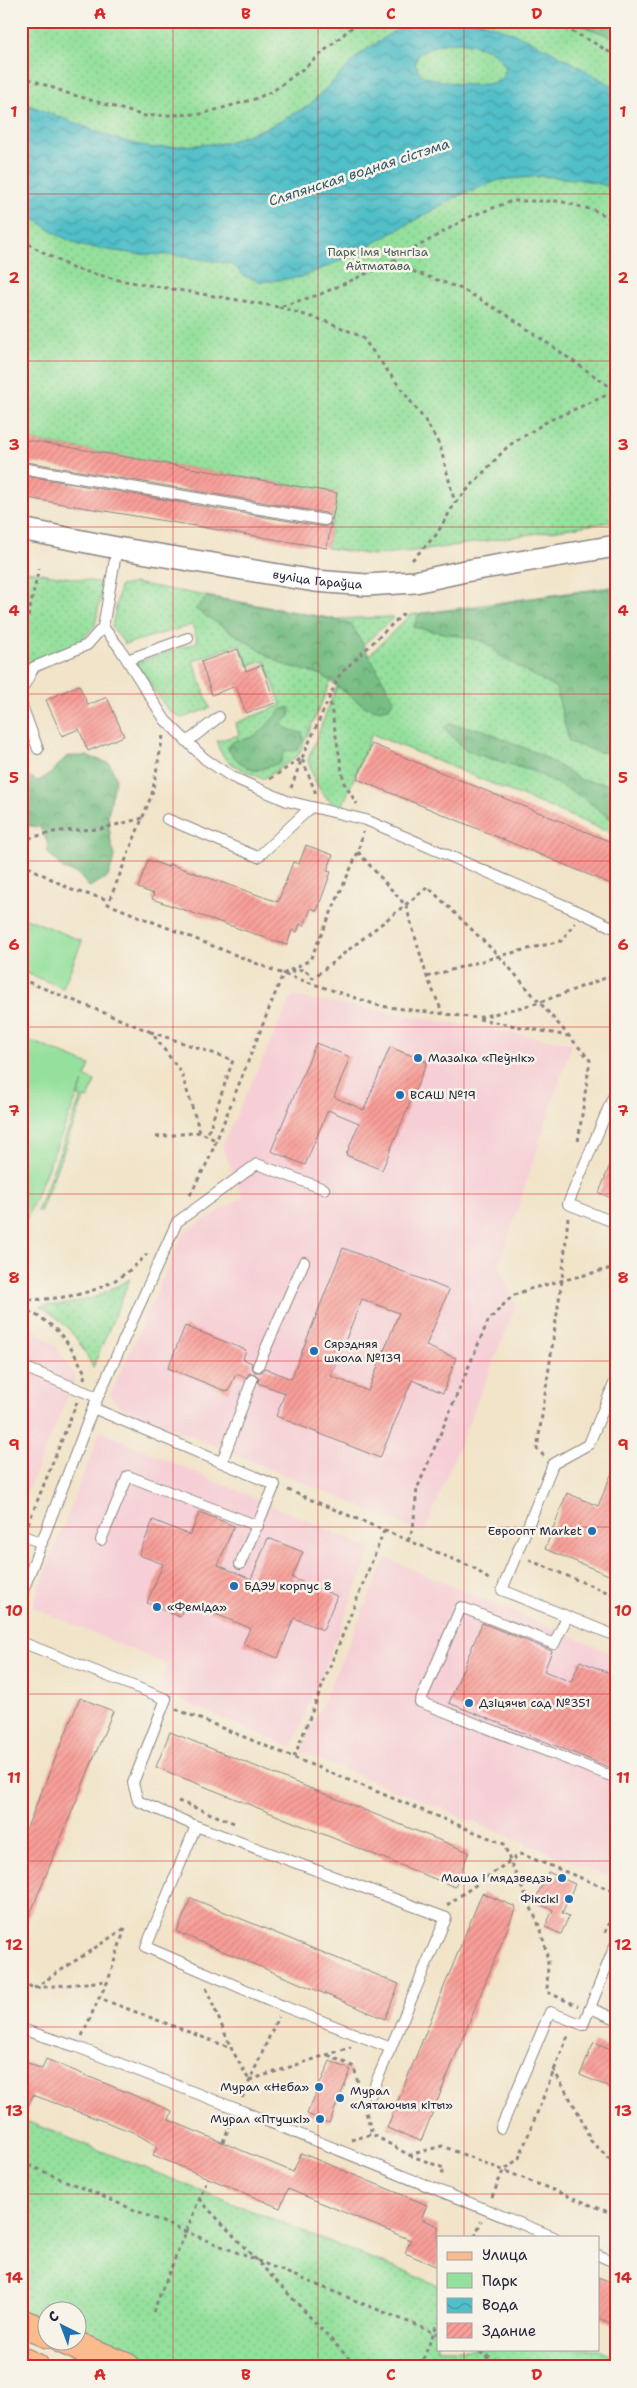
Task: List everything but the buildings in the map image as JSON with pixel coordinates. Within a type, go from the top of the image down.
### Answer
[{"type":"main road","points":[[21,2323],[38,2330]]},
{"type":"main road","points":[[86,2350],[126,2367]]},
{"type":"main road","points":[[21,2361],[35,2367]]},
{"type":"street","name":"вуліца Гараўца","points":[[21,529],[117,548],[314,581],[366,585],[415,582],[616,546]]},
{"type":"lane","points":[[21,468],[324,520]]},
{"type":"lane","points":[[21,691],[34,668],[87,645],[104,628],[117,548]]},
{"type":"lane","points":[[104,628],[166,720],[205,759],[256,789],[310,808],[366,820],[582,912],[616,929]]},
{"type":"lane","points":[[127,660],[188,638]]},
{"type":"lane","points":[[21,703],[38,749]]},
{"type":"lane","points":[[187,742],[219,717]]},
{"type":"lane","points":[[167,819],[258,857],[310,808]]},
{"type":"lane","points":[[616,1090],[568,1204],[616,1223]]},
{"type":"lane","points":[[21,1596],[97,1397],[176,1222],[257,1164],[324,1189]]},
{"type":"lane","points":[[258,1366],[304,1262]]},
{"type":"lane","points":[[21,1366],[97,1397]]},
{"type":"lane","points":[[222,1462],[252,1380]]},
{"type":"lane","points":[[616,1380],[589,1444],[553,1464],[502,1590],[616,1636]]},
{"type":"lane","points":[[93,1408],[276,1485],[240,1564]]},
{"type":"lane","points":[[101,1540],[128,1476],[258,1526]]},
{"type":"lane","points":[[22,1535],[42,1543]]},
{"type":"lane","points":[[568,1616],[554,1644],[461,1607],[420,1702],[616,1778]]},
{"type":"lane","points":[[21,1642],[166,1699],[133,1783],[138,1801],[196,1826],[446,1918],[371,2094]]},
{"type":"lane","points":[[196,1826],[146,1947],[283,2006],[391,2048]]},
{"type":"lane","points":[[501,2128],[550,2012],[583,2025],[585,2008],[616,1943]]},
{"type":"lane","points":[[585,2008],[616,2019]]},
{"type":"lane","points":[[21,2029],[77,2047],[237,2109],[552,2236]]},
{"type":"lane","points":[[600,2256],[616,2262]]},
{"type":"path","points":[[21,76],[67,93],[145,116],[201,114],[255,99],[272,91],[308,65],[358,21]]},
{"type":"path","points":[[550,21],[591,41],[616,56]]},
{"type":"path","points":[[279,307],[321,294],[390,263],[471,216],[512,201],[559,201],[597,212],[616,222]]},
{"type":"path","points":[[21,240],[72,268],[119,280],[279,307],[331,323],[362,337],[427,422],[440,446],[455,503]]},
{"type":"path","points":[[390,263],[462,289],[510,317],[616,391]]},
{"type":"path","points":[[412,560],[436,535],[455,503],[508,446],[548,421],[616,391]]},
{"type":"path","points":[[21,648],[39,568]]},
{"type":"path","points":[[287,801],[302,758],[340,674],[404,613]]},
{"type":"path","points":[[176,1222],[217,1141],[283,974],[310,960],[358,852],[366,820],[344,783],[329,695]]},
{"type":"path","points":[[166,720],[152,794],[108,904],[283,974],[380,1006],[477,1018],[569,1036]]},
{"type":"path","points":[[256,789],[302,758]]},
{"type":"path","points":[[302,758],[322,810]]},
{"type":"path","points":[[21,840],[58,831],[100,829],[143,818]]},
{"type":"path","points":[[358,852],[406,906],[427,977],[444,1014]]},
{"type":"path","points":[[21,862],[72,890],[109,900]]},
{"type":"path","points":[[283,974],[304,969],[313,978],[428,887],[499,956],[538,1003],[590,1060],[577,1147]]},
{"type":"path","points":[[427,977],[499,956],[561,941],[582,912]]},
{"type":"path","points":[[477,1018],[538,1003],[616,974]]},
{"type":"path","points":[[21,979],[152,1032],[233,1060],[207,1136]]},
{"type":"path","points":[[152,1032],[181,1072],[200,1132]]},
{"type":"path","points":[[156,1137],[200,1132],[217,1141]]},
{"type":"path","points":[[553,1464],[537,1449],[568,1236],[568,1204]]},
{"type":"path","points":[[21,1300],[59,1300],[97,1290],[132,1270],[153,1247]]},
{"type":"path","points":[[408,1541],[413,1529],[417,1489],[488,1320],[512,1296],[529,1289],[616,1267]]},
{"type":"path","points":[[21,1308],[33,1313],[60,1331],[85,1373],[81,1391],[22,1535]]},
{"type":"path","points":[[276,1485],[474,1568],[502,1590]]},
{"type":"path","points":[[294,1757],[384,1531]]},
{"type":"path","points":[[516,1554],[616,1596]]},
{"type":"path","points":[[164,1704],[504,1844],[540,1930],[548,1960],[547,1992],[585,2008],[574,2022],[519,2158],[503,2171],[496,2188]]},
{"type":"path","points":[[170,1798],[243,1827]]},
{"type":"path","points":[[445,1906],[521,1854],[616,1892]]},
{"type":"path","points":[[34,1988],[125,1928],[108,1981],[77,2047]]},
{"type":"path","points":[[199,1971],[231,2048],[249,2080]]},
{"type":"path","points":[[21,1982],[34,1988],[108,1981]]},
{"type":"path","points":[[99,1998],[231,2048]]},
{"type":"path","points":[[249,2080],[283,2006]]},
{"type":"path","points":[[249,2080],[372,2040]]},
{"type":"path","points":[[328,2055],[354,2068],[372,2134],[409,2154],[444,2168],[436,2188]]},
{"type":"path","points":[[553,2070],[579,2114],[591,2141],[616,2165]]},
{"type":"path","points":[[223,2142],[237,2109]]},
{"type":"path","points":[[409,2154],[442,2146],[616,2215]]},
{"type":"path","points":[[21,2162],[184,2232],[437,2334]]},
{"type":"path","points":[[153,2312],[184,2232],[208,2178]]},
{"type":"path","points":[[198,2199],[357,2367]]},
{"type":"path","points":[[420,2367],[437,2324]]},
{"type":"path","points":[[474,2350],[513,2367]]},
{"type":"path","points":[[482,2350],[492,2367]]},
{"type":"shaded area","points":[[292,996],[572,1043],[499,1266],[516,1306],[424,1533],[117,1405],[110,1395],[184,1232],[243,1197],[222,1146]]},
{"type":"shaded area","points":[[21,1322],[54,1344],[76,1377],[21,1506]]},
{"type":"shaded area","points":[[100,1431],[372,1549],[292,1748],[158,1691],[168,1665],[32,1607]]},
{"type":"shaded area","name":"Дзіцячы сад №351","points":[[386,1558],[616,1655],[616,1851],[606,1876],[301,1752]]},
{"type":"green space","name":"Парк імя Чынгіза Айтматава","points":[[21,21],[616,21],[616,521],[433,549],[373,555],[327,548],[337,493],[21,439]]},
{"type":"green space","points":[[570,21],[616,21],[616,38],[612,37]]},
{"type":"green space","points":[[21,570],[103,583],[95,626],[77,644],[21,681]]},
{"type":"green space","points":[[134,583],[335,619],[394,617],[336,670],[298,756],[263,779],[228,761],[219,749],[217,741],[239,735],[236,723],[281,705],[265,661],[248,666],[239,644],[193,661],[210,708],[182,718],[168,710],[136,663],[198,642],[192,625],[125,644],[112,627],[120,586]]},
{"type":"green space","points":[[616,586],[616,835],[372,734],[342,807],[334,804],[323,794],[316,782],[308,760],[336,688],[410,615]]},
{"type":"green space","points":[[616,588],[616,753],[599,752],[569,742],[556,688],[503,658],[484,641],[413,627],[420,613],[483,608],[517,600]]},
{"type":"green space","points":[[207,597],[331,619],[352,625],[394,700],[389,708],[377,710],[364,706],[322,675],[282,664],[195,609]]},
{"type":"green space","points":[[290,708],[290,716],[282,724],[287,729],[302,733],[303,740],[297,750],[285,751],[280,763],[255,771],[239,762],[228,750],[228,746],[236,740],[251,738],[262,730],[282,709]]},
{"type":"green space","points":[[450,724],[483,730],[541,755],[581,780],[616,785],[616,823],[582,797],[535,772],[466,751],[444,728]]},
{"type":"green space","points":[[67,756],[87,756],[109,763],[116,777],[108,815],[111,843],[115,857],[108,877],[89,887],[78,874],[63,869],[48,853],[47,841],[40,827],[21,825],[21,773],[38,781],[50,774]]},
{"type":"green space","points":[[21,916],[82,941],[63,988],[21,971]]},
{"type":"green space","points":[[21,1037],[90,1065],[85,1077],[95,1081],[88,1099],[84,1098],[40,1212],[37,1211],[81,1097],[78,1096],[83,1082],[24,1226],[21,1225]]},
{"type":"green space","points":[[130,1279],[93,1367],[65,1325],[40,1306],[67,1304],[96,1297]]},
{"type":"green space","points":[[21,2119],[437,2285],[437,2350],[600,2350],[616,2356],[616,2367],[155,2367],[88,2339],[88,2300],[38,2300],[38,2320],[21,2313]]},
{"type":"water","name":"Сляпянская водная сістэма","points":[[457,20],[494,26],[548,50],[616,88],[616,188],[583,180],[543,176],[499,180],[456,197],[351,256],[302,277],[262,282],[244,276],[232,264],[174,255],[136,254],[81,246],[58,235],[21,210],[21,102],[116,139],[152,148],[225,143],[273,125],[308,106],[360,54],[402,26],[423,21]],"holes":[[[459,42],[487,49],[498,56],[506,69],[501,80],[482,85],[472,85],[440,81],[421,75],[415,63],[418,54],[437,45]]]},
{"type":"place","name":"Мазаіка «Пеўнік»","points":[[418,1058]]},
{"type":"place","name":"ВСАШ №19","points":[[400,1095]]},
{"type":"place","name":"Сярэдняя школа №139","points":[[314,1351]]},
{"type":"place","name":"Евроопт Market","points":[[592,1531]]},
{"type":"place","name":"БДЭУ корпус 8","points":[[234,1586]]},
{"type":"place","name":"«Феміда»","points":[[157,1607]]},
{"type":"place","name":"Дзіцячы сад №351","points":[[469,1703]]},
{"type":"place","name":"Маша і мядзведзь","points":[[562,1878]]},
{"type":"place","name":"Фіксікі","points":[[569,1899]]},
{"type":"place","name":"Мурал «Неба»","points":[[319,2087]]},
{"type":"place","name":"Мурал «Лятаючыя кіты»","points":[[340,2098]]},
{"type":"place","name":"Мурал «Птушкі»","points":[[320,2119]]}]
